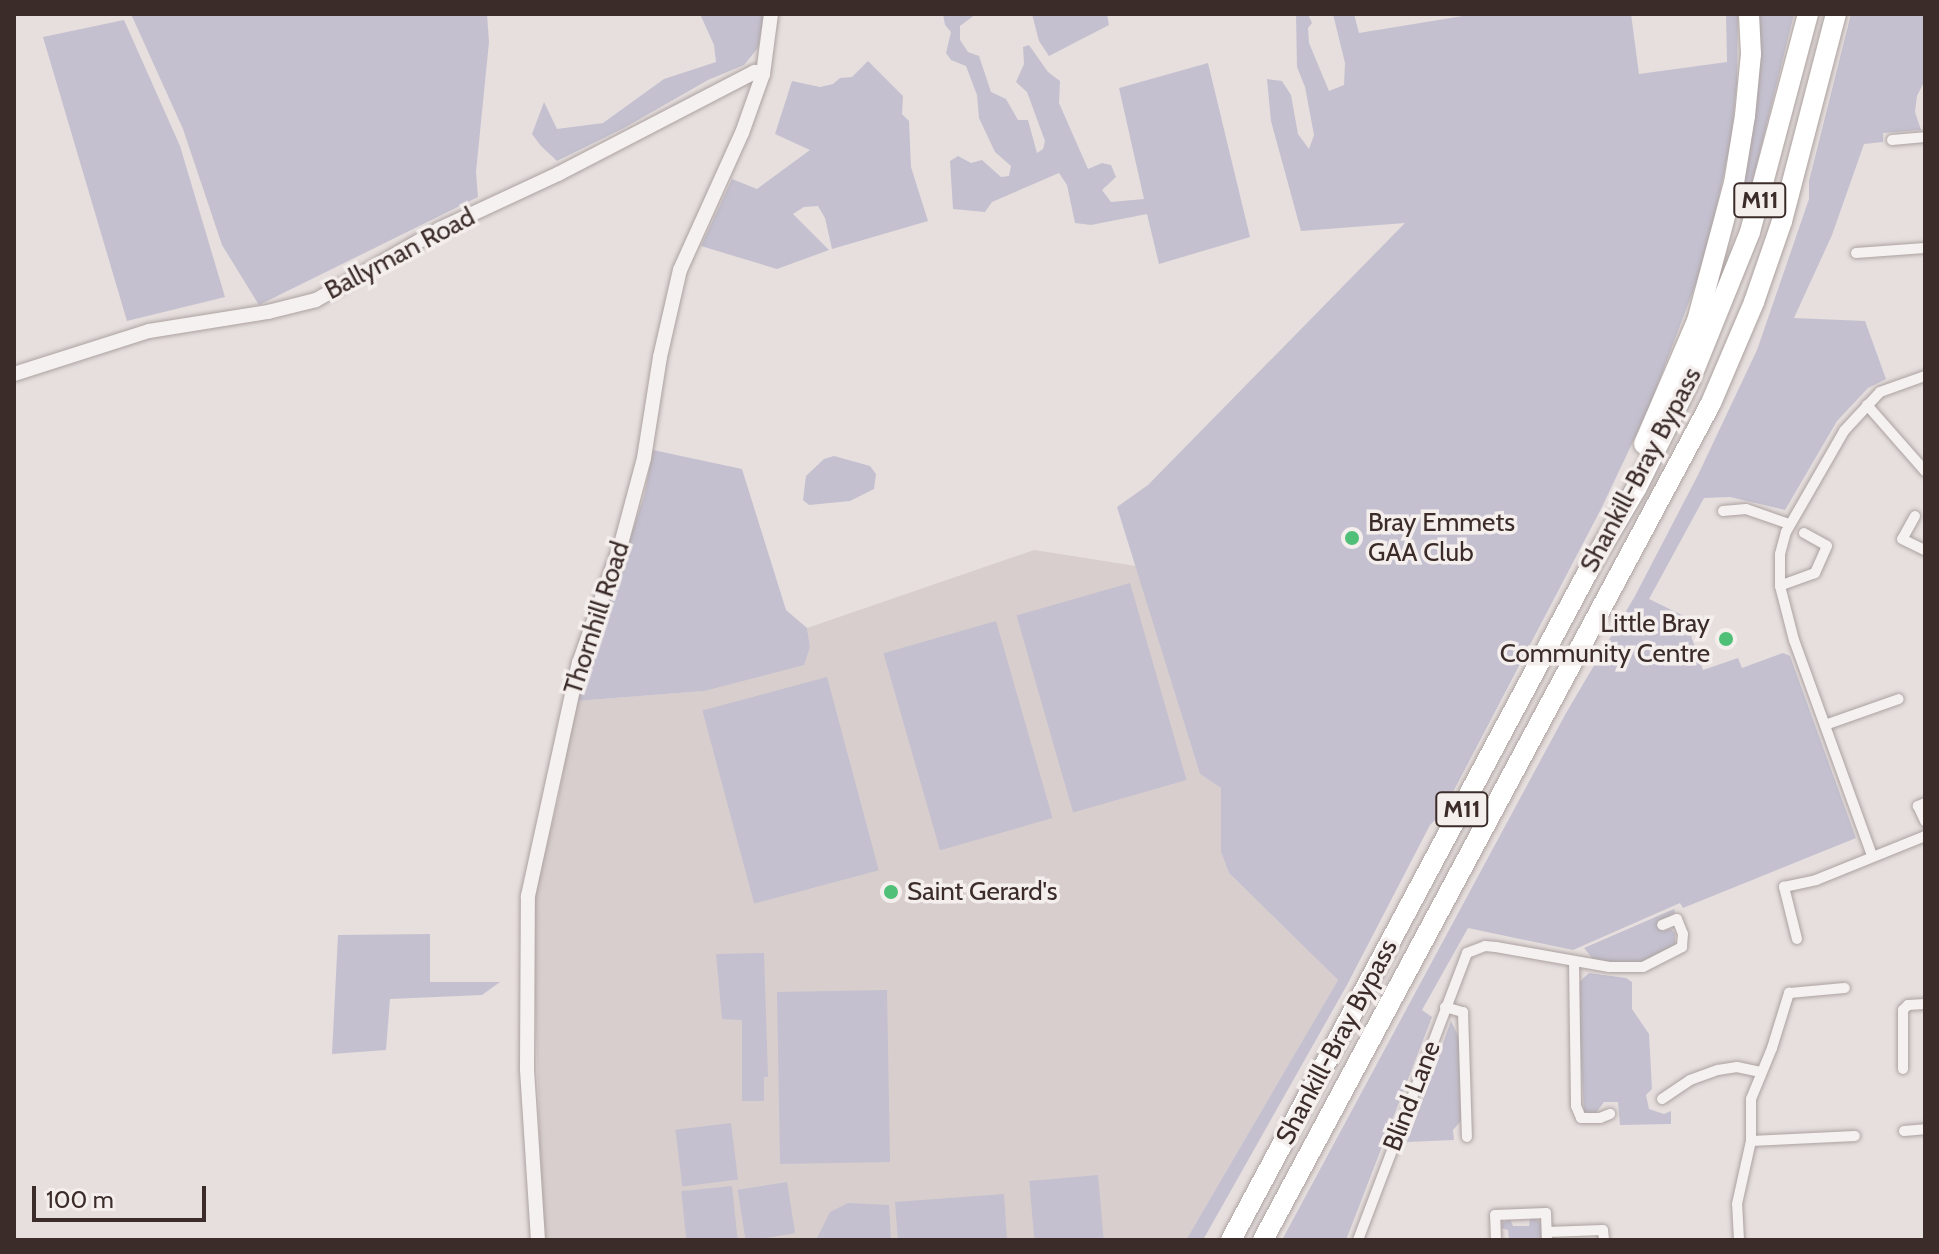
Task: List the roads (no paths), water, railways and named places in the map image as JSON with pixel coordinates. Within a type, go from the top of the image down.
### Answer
[{"type":"highway","points":[[1593,562],[1697,321],[1734,183],[1751,54],[1749,14]]},
{"type":"highway","name":"Shankill-Bray Bypass","points":[[1231,1240],[1593,562],[1637,487],[1691,378],[1750,232],[1808,14]]},
{"type":"highway","name":"Shankill-Bray Bypass","points":[[1263,1240],[1711,403],[1754,302],[1782,221],[1836,14]]},
{"type":"street","name":"Thornhill Road","points":[[538,1240],[527,1068],[528,896],[579,663],[621,544],[644,458],[660,357],[680,270],[737,145],[763,74],[771,14]]},
{"type":"street","name":"Ballyman Road","points":[[14,374],[149,331],[268,312],[316,300],[440,229],[558,174],[755,72],[763,74]]},
{"type":"street","points":[[1892,140],[1925,137]]},
{"type":"street","points":[[1856,253],[1925,248]]},
{"type":"street","points":[[1872,856],[1794,640],[1780,586],[1780,554],[1789,524],[1844,431],[1880,392],[1925,376]]},
{"type":"street","points":[[1867,405],[1925,470]]},
{"type":"street","points":[[1723,511],[1746,509],[1789,524]]},
{"type":"street","points":[[1915,516],[1902,539],[1925,550]]},
{"type":"street","points":[[1780,586],[1815,573],[1827,546],[1804,533]]},
{"type":"street","points":[[1825,725],[1899,699]]},
{"type":"street","points":[[1925,803],[1918,806],[1925,821]]},
{"type":"street","points":[[1797,939],[1784,887],[1816,880],[1925,836]]},
{"type":"street","points":[[1610,1114],[1600,1118],[1581,1118],[1576,1106],[1574,961],[1621,968],[1653,963],[1677,951],[1684,941],[1677,919],[1662,925]]},
{"type":"street","name":"Blind Lane","points":[[1358,1240],[1467,953],[1485,946],[1574,961]]},
{"type":"street","points":[[1739,1240],[1737,1204],[1751,1141],[1751,1099],[1772,1048],[1789,993],[1845,988]]},
{"type":"street","points":[[1903,1069],[1903,1010],[1908,1005],[1925,1004]]},
{"type":"street","points":[[1445,1007],[1463,1012],[1467,1137]]},
{"type":"street","points":[[1662,1099],[1678,1086],[1710,1072],[1737,1067],[1760,1072]]},
{"type":"street","points":[[1904,1131],[1925,1129]]},
{"type":"street","points":[[1751,1141],[1855,1136]]},
{"type":"street","points":[[1496,1240],[1495,1215],[1546,1213],[1547,1236],[1603,1230],[1604,1240]]},
{"type":"place","name":"Bray Emmets GAA Club","points":[[1352,538]]},
{"type":"place","name":"Little Bray Community Centre","points":[[1726,639]]},
{"type":"place","name":"Saint Gerard's","points":[[891,892]]}]
